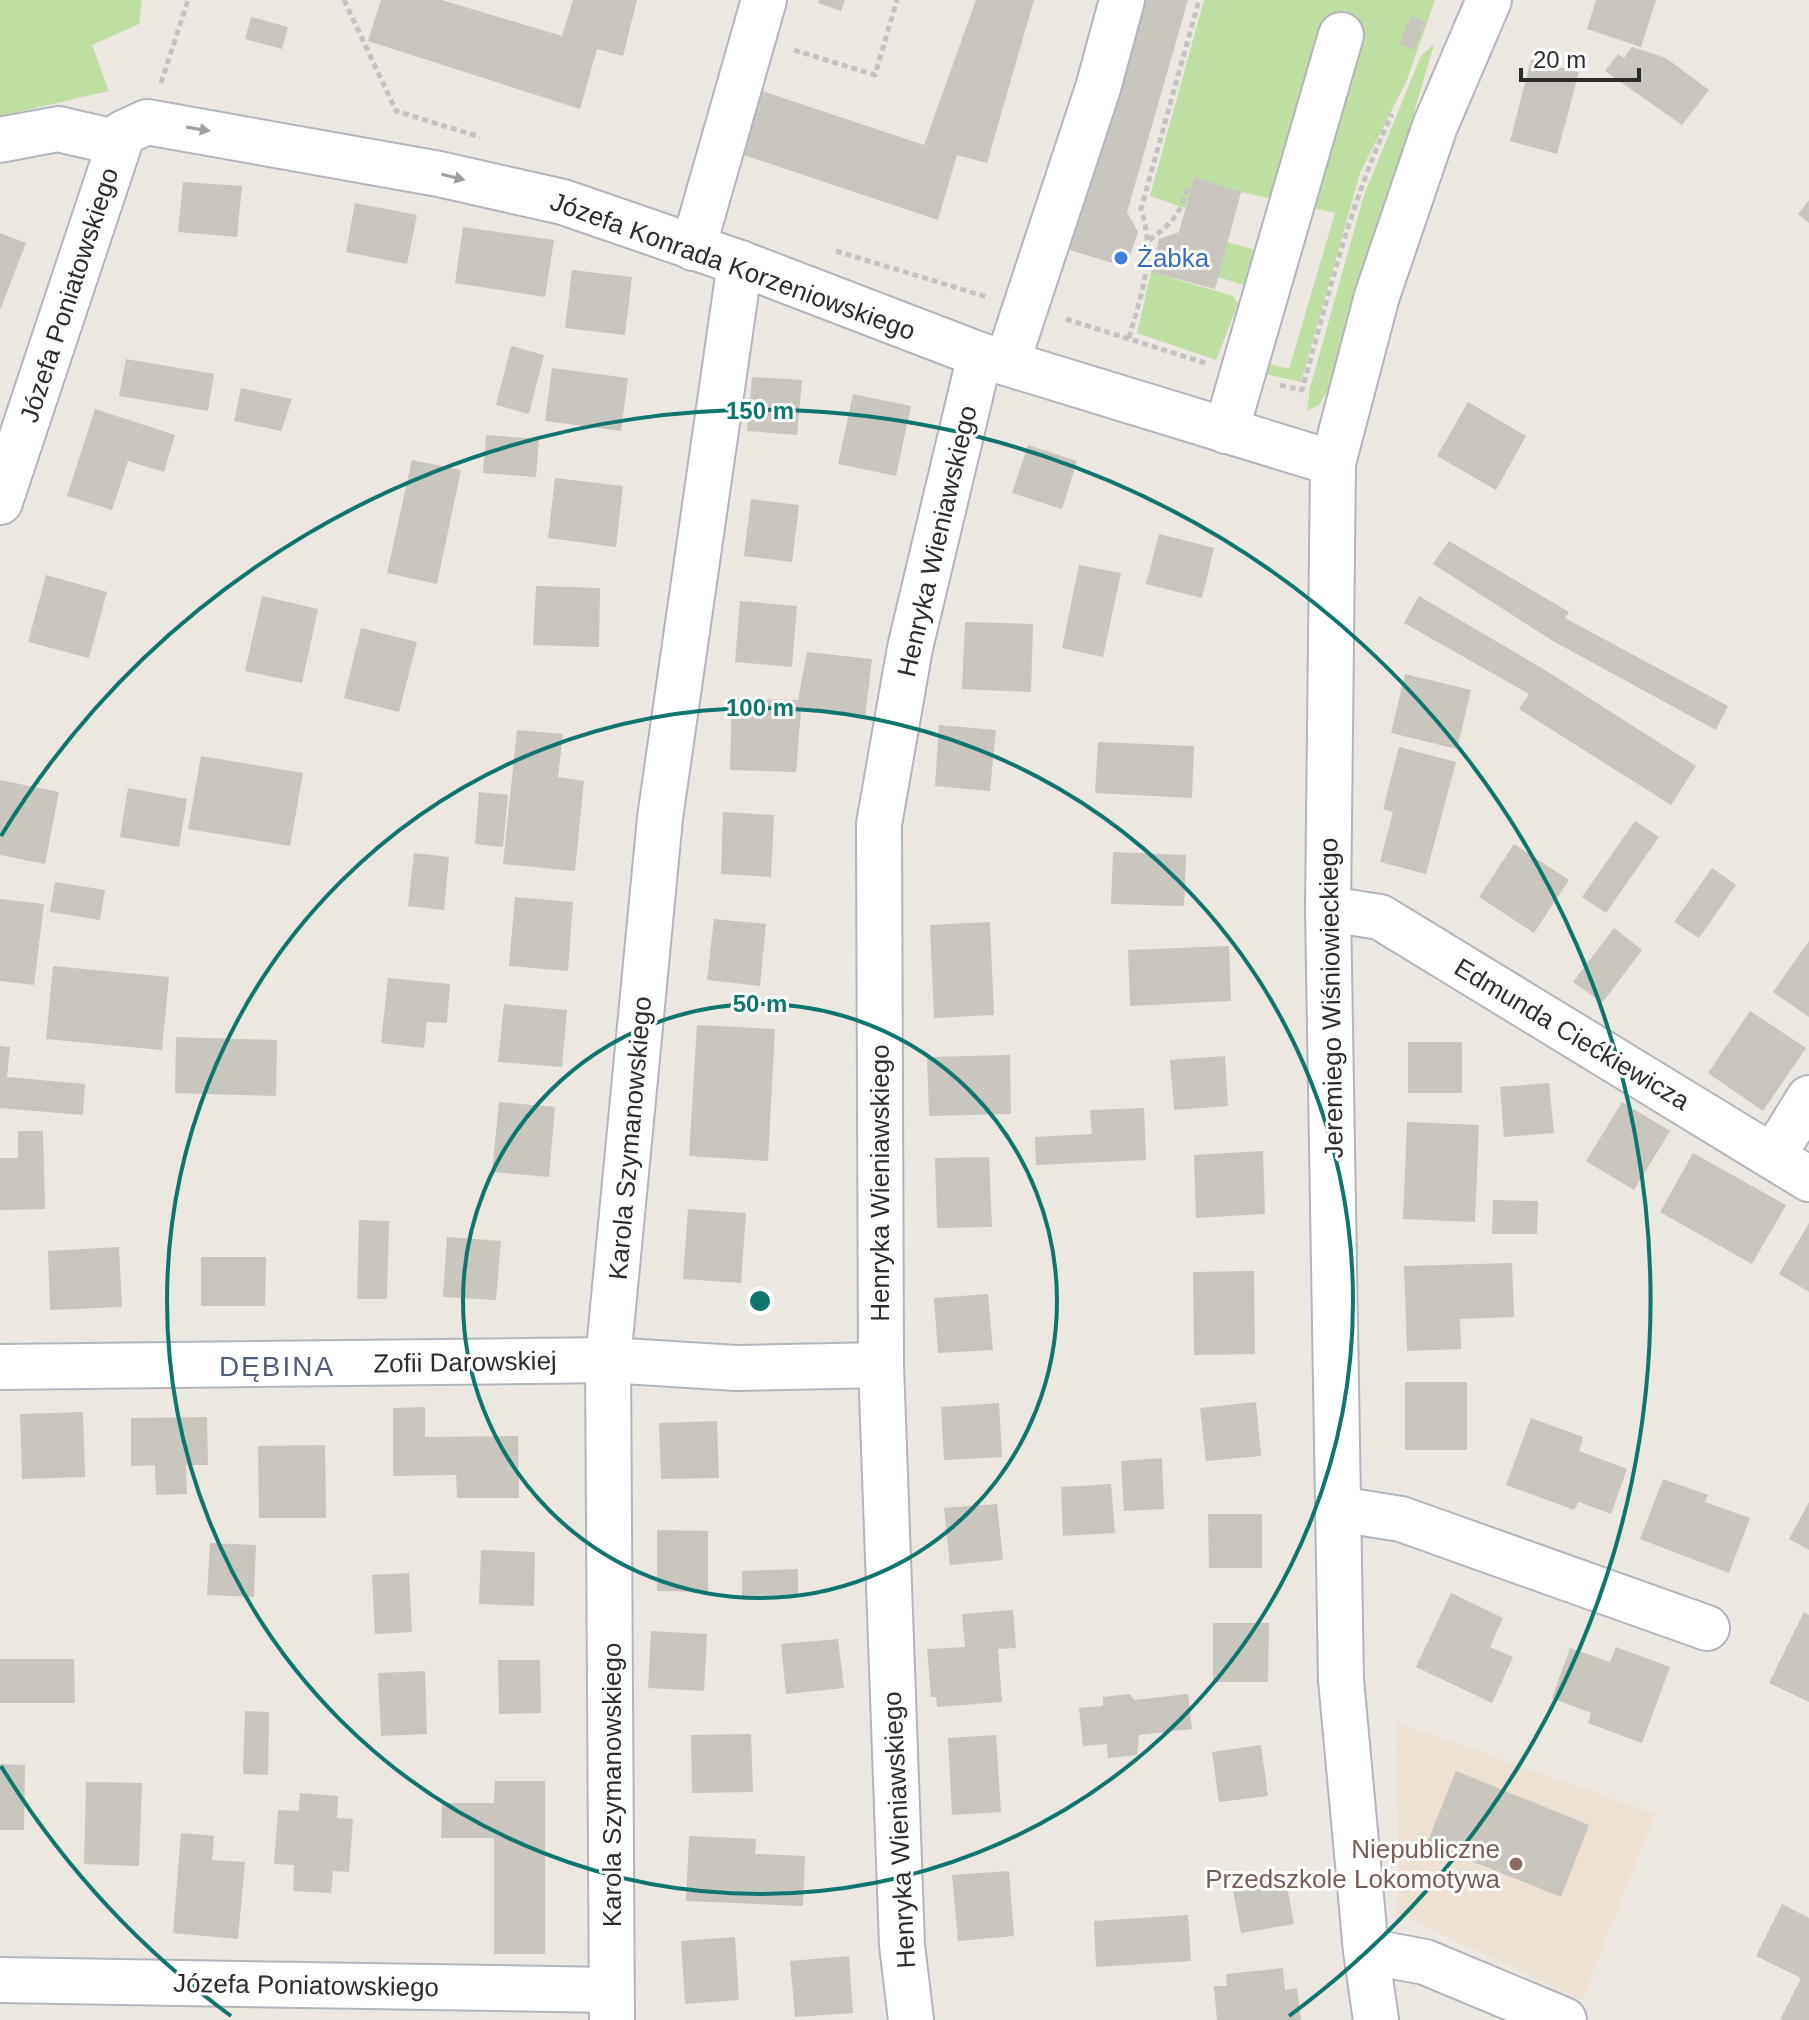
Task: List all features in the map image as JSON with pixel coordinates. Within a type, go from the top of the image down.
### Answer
[{"type":"street","points":[[693,248],[764,0]]},
{"type":"street","name":"Henryka Wieniawskiego","points":[[911,2020],[902,1945],[881,1365],[879,824],[910,648],[994,359],[1026,308],[1098,88],[1122,0]]},
{"type":"street","name":"Jeremiego Wiśniowieckiego","points":[[1376,2020],[1366,1951],[1341,1680],[1328,909],[1333,463],[1377,296],[1435,126],[1489,0]]},
{"type":"street","points":[[1226,431],[1341,35]]},
{"type":"street","name":"Józefa Konrada Korzeniowskiego","points":[[121,138],[147,122],[439,174],[563,202],[740,263],[994,359],[1333,463]]},
{"type":"street","points":[[0,140],[58,129],[121,138]]},
{"type":"street","name":"Józefa Poniatowskiego","points":[[0,502],[121,138]]},
{"type":"street","name":"Karola Szymanowskiego","points":[[612,2005],[608,1360],[660,818],[740,263]]},
{"type":"street","name":"Edmunda Ciećkiewicza","points":[[1328,909],[1380,917],[1791,1168]]},
{"type":"street","points":[[1791,1168],[1809,1098]]},
{"type":"street","name":"Zofii Darowskiej","points":[[0,1367],[608,1360],[736,1368],[881,1365]]},
{"type":"street","points":[[1338,1509],[1401,1519],[1707,1628]]},
{"type":"street","points":[[1366,1951],[1425,1962],[1564,2020]]},
{"type":"street","name":"Józefa Poniatowskiego","points":[[0,1980],[612,2005]]},
{"type":"path","points":[[159,88],[188,0]]},
{"type":"path","points":[[344,0],[396,111],[486,138]]},
{"type":"path","points":[[790,49],[875,75],[897,0]]},
{"type":"path","points":[[1129,338],[1146,278],[1148,240],[1141,209],[1199,0]]},
{"type":"path","points":[[1148,240],[1166,228],[1180,212],[1188,188]]},
{"type":"path","points":[[835,251],[1302,390]]},
{"type":"shaded area","name":"Niepubliczne Przedszkole Lokomotywa","points":[[1396,1722],[1655,1814],[1582,2000],[1399,1914]]},
{"type":"green space","points":[[0,0],[142,0],[139,24],[92,45],[109,91],[0,116]]},
{"type":"green space","points":[[1204,0],[1435,0],[1407,80],[1360,173],[1301,382],[1257,372],[1266,363],[1289,369],[1335,213],[1241,192],[1194,177],[1185,208],[1150,196]]},
{"type":"green space","points":[[1434,44],[1406,140],[1377,222],[1333,381],[1319,405],[1307,411],[1310,388],[1364,195],[1421,56]]},
{"type":"green space","points":[[1227,242],[1262,252],[1250,287],[1218,277]]},
{"type":"green space","points":[[1151,272],[1233,296],[1238,304],[1216,360],[1137,333]]},
{"type":"building","points":[[381,0],[442,0],[562,36],[573,0],[637,0],[623,56],[597,49],[580,109],[368,41]]},
{"type":"building","points":[[819,0],[845,0],[841,11],[818,3]]},
{"type":"building","points":[[976,0],[1034,0],[987,163],[957,155],[938,220],[732,151],[750,87],[924,145]]},
{"type":"building","points":[[1136,0],[1188,0],[1127,212],[1138,232],[1126,267],[1066,249]]},
{"type":"building","points":[[1596,0],[1656,0],[1641,47],[1587,29]]},
{"type":"building","points":[[1411,16],[1426,22],[1414,50],[1400,44]]},
{"type":"building","points":[[251,17],[288,27],[282,49],[245,39]]},
{"type":"building","points":[[1632,47],[1666,58],[1709,90],[1682,125],[1605,71],[1618,54],[1624,58]]},
{"type":"building","points":[[1531,60],[1579,72],[1557,154],[1510,141]]},
{"type":"building","points":[[1194,177],[1241,192],[1215,289],[1151,272],[1159,239],[1179,232]]},
{"type":"building","points":[[183,182],[242,186],[237,237],[178,232]]},
{"type":"building","points":[[1809,200],[1809,223],[1798,214]]},
{"type":"building","points":[[355,203],[417,215],[407,264],[346,252]]},
{"type":"building","points":[[463,227],[554,240],[545,297],[455,283]]},
{"type":"building","points":[[0,233],[26,243],[0,310]]},
{"type":"building","points":[[572,270],[632,277],[625,335],[565,328]]},
{"type":"building","points":[[511,346],[544,355],[529,414],[496,405]]},
{"type":"building","points":[[126,359],[214,374],[208,411],[119,396]]},
{"type":"building","points":[[552,368],[628,378],[621,431],[545,421]]},
{"type":"building","points":[[752,377],[802,380],[797,435],[747,431]]},
{"type":"building","points":[[241,388],[292,399],[281,431],[234,421]]},
{"type":"building","points":[[853,394],[911,406],[896,476],[838,464]]},
{"type":"building","points":[[1468,402],[1526,436],[1496,490],[1437,456]]},
{"type":"building","points":[[95,409],[175,435],[164,472],[128,461],[112,510],[67,496]]},
{"type":"building","points":[[486,435],[539,439],[536,477],[483,473]]},
{"type":"building","points":[[1028,445],[1077,461],[1062,509],[1012,493]]},
{"type":"building","points":[[412,460],[461,470],[437,584],[387,573]]},
{"type":"building","points":[[555,478],[623,486],[616,547],[548,538]]},
{"type":"building","points":[[751,499],[799,505],[792,562],[744,556]]},
{"type":"building","points":[[1159,534],[1214,548],[1202,598],[1146,584]]},
{"type":"building","points":[[1449,541],[1569,612],[1565,618],[1728,706],[1716,730],[1553,641],[1433,564]]},
{"type":"building","points":[[1079,565],[1121,573],[1103,657],[1062,648]]},
{"type":"building","points":[[46,575],[107,592],[89,658],[28,642]]},
{"type":"building","points":[[536,586],[600,588],[599,647],[533,645]]},
{"type":"building","points":[[262,596],[318,609],[302,683],[245,671]]},
{"type":"building","points":[[1419,596],[1545,670],[1696,766],[1671,805],[1519,709],[1529,694],[1404,623]]},
{"type":"building","points":[[740,601],[797,606],[792,667],[735,662]]},
{"type":"building","points":[[965,622],[1033,624],[1031,692],[962,689]]},
{"type":"building","points":[[361,628],[417,642],[399,712],[344,698]]},
{"type":"building","points":[[807,652],[872,659],[865,718],[801,711],[796,772],[730,770],[732,698],[798,700]]},
{"type":"building","points":[[1405,674],[1471,690],[1457,749],[1391,733]]},
{"type":"building","points":[[939,725],[996,730],[990,791],[935,786]]},
{"type":"building","points":[[517,730],[563,734],[558,777],[584,781],[575,871],[503,864]]},
{"type":"building","points":[[1098,742],[1194,746],[1192,798],[1095,793]]},
{"type":"building","points":[[1399,747],[1456,762],[1426,874],[1380,862],[1393,812],[1383,809]]},
{"type":"building","points":[[201,756],[303,773],[290,846],[188,829]]},
{"type":"building","points":[[0,780],[59,792],[45,864],[0,855]]},
{"type":"building","points":[[128,788],[187,799],[179,847],[120,837]]},
{"type":"building","points":[[479,792],[508,795],[503,847],[475,844]]},
{"type":"building","points":[[723,812],[774,815],[771,877],[721,874]]},
{"type":"building","points":[[1635,821],[1659,837],[1606,913],[1582,897]]},
{"type":"building","points":[[1514,844],[1569,880],[1534,933],[1479,897]]},
{"type":"building","points":[[1113,852],[1186,855],[1184,906],[1111,904]]},
{"type":"building","points":[[414,853],[449,857],[444,910],[408,906]]},
{"type":"building","points":[[1712,868],[1736,885],[1699,938],[1674,922]]},
{"type":"building","points":[[55,882],[105,890],[100,920],[50,912]]},
{"type":"building","points":[[515,897],[573,902],[568,971],[509,966]]},
{"type":"building","points":[[0,899],[44,904],[34,985],[0,981]]},
{"type":"building","points":[[714,919],[766,924],[760,986],[707,980]]},
{"type":"building","points":[[990,922],[994,1015],[934,1018],[930,925]]},
{"type":"building","points":[[1614,928],[1642,950],[1602,1003],[1573,982]]},
{"type":"building","points":[[1809,941],[1809,1017],[1773,992]]},
{"type":"building","points":[[1229,946],[1231,1001],[1130,1006],[1128,950]]},
{"type":"building","points":[[53,966],[169,977],[162,1050],[46,1039]]},
{"type":"building","points":[[388,978],[450,984],[447,1023],[427,1022],[424,1048],[381,1043]]},
{"type":"building","points":[[504,1004],[567,1010],[562,1067],[498,1062]]},
{"type":"building","points":[[1750,1011],[1806,1048],[1763,1111],[1708,1073]]},
{"type":"building","points":[[697,1025],[775,1029],[768,1161],[689,1156]]},
{"type":"building","points":[[176,1037],[277,1040],[276,1096],[175,1093]]},
{"type":"building","points":[[1408,1042],[1462,1042],[1462,1093],[1408,1093]]},
{"type":"building","points":[[0,1046],[10,1047],[7,1077],[85,1084],[83,1115],[0,1108]]},
{"type":"building","points":[[1010,1055],[1011,1114],[929,1116],[927,1057]]},
{"type":"building","points":[[1225,1056],[1228,1106],[1174,1110],[1170,1060]]},
{"type":"building","points":[[1549,1083],[1554,1133],[1504,1137],[1500,1087]]},
{"type":"building","points":[[499,1102],[555,1107],[549,1177],[492,1172]]},
{"type":"building","points":[[1622,1102],[1670,1131],[1634,1190],[1586,1161]]},
{"type":"building","points":[[1144,1108],[1146,1160],[1036,1165],[1035,1137],[1092,1134],[1090,1110]]},
{"type":"building","points":[[1407,1122],[1479,1125],[1475,1222],[1403,1219]]},
{"type":"building","points":[[18,1131],[43,1131],[45,1209],[0,1210],[0,1158],[18,1158]]},
{"type":"building","points":[[1263,1151],[1265,1214],[1196,1218],[1194,1155]]},
{"type":"building","points":[[1693,1153],[1786,1205],[1752,1264],[1660,1212]]},
{"type":"building","points":[[989,1157],[992,1227],[937,1228],[935,1158]]},
{"type":"building","points":[[1493,1200],[1538,1201],[1537,1234],[1492,1234]]},
{"type":"building","points":[[688,1209],[746,1213],[741,1283],[683,1279]]},
{"type":"building","points":[[359,1220],[389,1221],[387,1299],[357,1299]]},
{"type":"building","points":[[1809,1223],[1809,1292],[1779,1274]]},
{"type":"building","points":[[447,1237],[501,1241],[496,1300],[443,1297]]},
{"type":"building","points":[[119,1247],[122,1307],[50,1310],[48,1251]]},
{"type":"building","points":[[201,1257],[266,1257],[265,1306],[201,1306]]},
{"type":"building","points":[[1512,1263],[1514,1317],[1460,1319],[1461,1349],[1407,1351],[1404,1266]]},
{"type":"building","points":[[1254,1271],[1255,1354],[1194,1355],[1193,1272]]},
{"type":"building","points":[[988,1294],[993,1350],[938,1353],[934,1298]]},
{"type":"building","points":[[1405,1382],[1467,1382],[1467,1450],[1405,1450]]},
{"type":"building","points":[[1256,1402],[1261,1456],[1206,1461],[1200,1408]]},
{"type":"building","points":[[999,1403],[1002,1457],[944,1460],[941,1407]]},
{"type":"building","points":[[425,1407],[425,1437],[518,1436],[519,1498],[457,1498],[456,1475],[393,1476],[393,1408]]},
{"type":"building","points":[[83,1412],[85,1477],[22,1479],[20,1414]]},
{"type":"building","points":[[207,1417],[208,1465],[186,1465],[187,1494],[156,1495],[155,1465],[131,1466],[131,1418]]},
{"type":"building","points":[[1531,1418],[1583,1437],[1579,1451],[1627,1469],[1611,1514],[1579,1502],[1574,1510],[1506,1485]]},
{"type":"building","points":[[717,1421],[719,1478],[661,1479],[659,1423]]},
{"type":"building","points":[[325,1445],[326,1518],[259,1518],[258,1446]]},
{"type":"building","points":[[1162,1458],[1164,1509],[1124,1511],[1121,1461]]},
{"type":"building","points":[[1663,1479],[1708,1495],[1705,1502],[1750,1518],[1729,1573],[1640,1539]]},
{"type":"building","points":[[1111,1484],[1115,1533],[1063,1536],[1061,1487]]},
{"type":"building","points":[[1809,1502],[1809,1550],[1789,1539]]},
{"type":"building","points":[[997,1504],[1003,1560],[950,1565],[944,1508]]},
{"type":"building","points":[[1208,1514],[1262,1514],[1262,1568],[1209,1568]]},
{"type":"building","points":[[657,1530],[708,1531],[708,1592],[657,1591]]},
{"type":"building","points":[[210,1543],[256,1545],[254,1597],[207,1595]]},
{"type":"building","points":[[481,1550],[535,1552],[534,1606],[479,1604]]},
{"type":"building","points":[[798,1569],[798,1595],[742,1596],[742,1571]]},
{"type":"building","points":[[409,1573],[412,1632],[375,1634],[372,1575]]},
{"type":"building","points":[[1451,1593],[1503,1618],[1490,1647],[1513,1657],[1492,1703],[1416,1667]]},
{"type":"building","points":[[1013,1610],[1016,1648],[998,1649],[1002,1702],[937,1707],[936,1697],[931,1697],[927,1649],[965,1647],[962,1614]]},
{"type":"building","points":[[1804,1612],[1809,1615],[1809,1702],[1769,1683]]},
{"type":"building","points":[[1213,1623],[1269,1623],[1268,1682],[1213,1682]]},
{"type":"building","points":[[651,1631],[707,1634],[704,1691],[648,1688]]},
{"type":"building","points":[[838,1639],[844,1688],[786,1694],[781,1644]]},
{"type":"building","points":[[1616,1647],[1670,1667],[1642,1743],[1588,1723],[1591,1713],[1552,1698],[1570,1648],[1610,1662]]},
{"type":"building","points":[[0,1659],[74,1659],[75,1703],[0,1703]]},
{"type":"building","points":[[498,1660],[540,1660],[541,1713],[499,1714]]},
{"type":"building","points":[[425,1671],[427,1734],[381,1736],[378,1673]]},
{"type":"building","points":[[1130,1694],[1134,1700],[1188,1694],[1192,1729],[1139,1735],[1137,1755],[1108,1758],[1107,1744],[1083,1746],[1079,1708],[1103,1706],[1103,1697]]},
{"type":"building","points":[[245,1711],[269,1712],[268,1775],[243,1774]]},
{"type":"building","points":[[751,1734],[753,1792],[692,1793],[691,1735]]},
{"type":"building","points":[[996,1735],[1001,1812],[952,1815],[948,1738]]},
{"type":"building","points":[[1261,1745],[1268,1796],[1219,1802],[1212,1752]]},
{"type":"building","points":[[0,1764],[25,1765],[24,1830],[0,1830]]},
{"type":"building","name":"Niepubliczne Przedszkole Lokomotywa","points":[[1456,1771],[1589,1825],[1561,1897],[1427,1843]]},
{"type":"building","points":[[495,1781],[545,1781],[545,1954],[494,1954],[494,1838],[441,1838],[442,1803],[494,1803]]},
{"type":"building","points":[[86,1782],[142,1783],[139,1866],[84,1864]]},
{"type":"building","points":[[300,1793],[338,1796],[337,1818],[353,1819],[349,1872],[333,1871],[331,1893],[293,1891],[294,1865],[274,1864],[278,1810],[299,1811]]},
{"type":"building","points":[[181,1833],[214,1836],[212,1860],[245,1862],[238,1939],[173,1933]]},
{"type":"building","points":[[689,1836],[756,1839],[755,1854],[805,1856],[803,1906],[686,1901]]},
{"type":"building","points":[[1009,1871],[1014,1936],[958,1941],[952,1875]]},
{"type":"building","points":[[1285,1875],[1294,1924],[1241,1933],[1232,1885]]},
{"type":"building","points":[[1782,1904],[1809,1918],[1809,2020],[1780,2020],[1801,1978],[1756,1956]]},
{"type":"building","points":[[1188,1915],[1191,1961],[1096,1967],[1094,1921]]},
{"type":"building","points":[[735,1937],[739,2000],[685,2004],[681,1941]]},
{"type":"building","points":[[849,1956],[853,2013],[795,2017],[790,1961]]},
{"type":"building","points":[[1283,1968],[1285,1990],[1297,1988],[1301,2020],[1217,2020],[1214,1986],[1227,1986],[1226,1974]]},
{"type":"place","name":"Żabka","points":[[1121,258]]},
{"type":"place","name":"Niepubliczne Przedszkole Lokomotywa","points":[[1516,1864]]},
{"type":"district","name":"DĘBINA","points":[[277,1366]]}]
